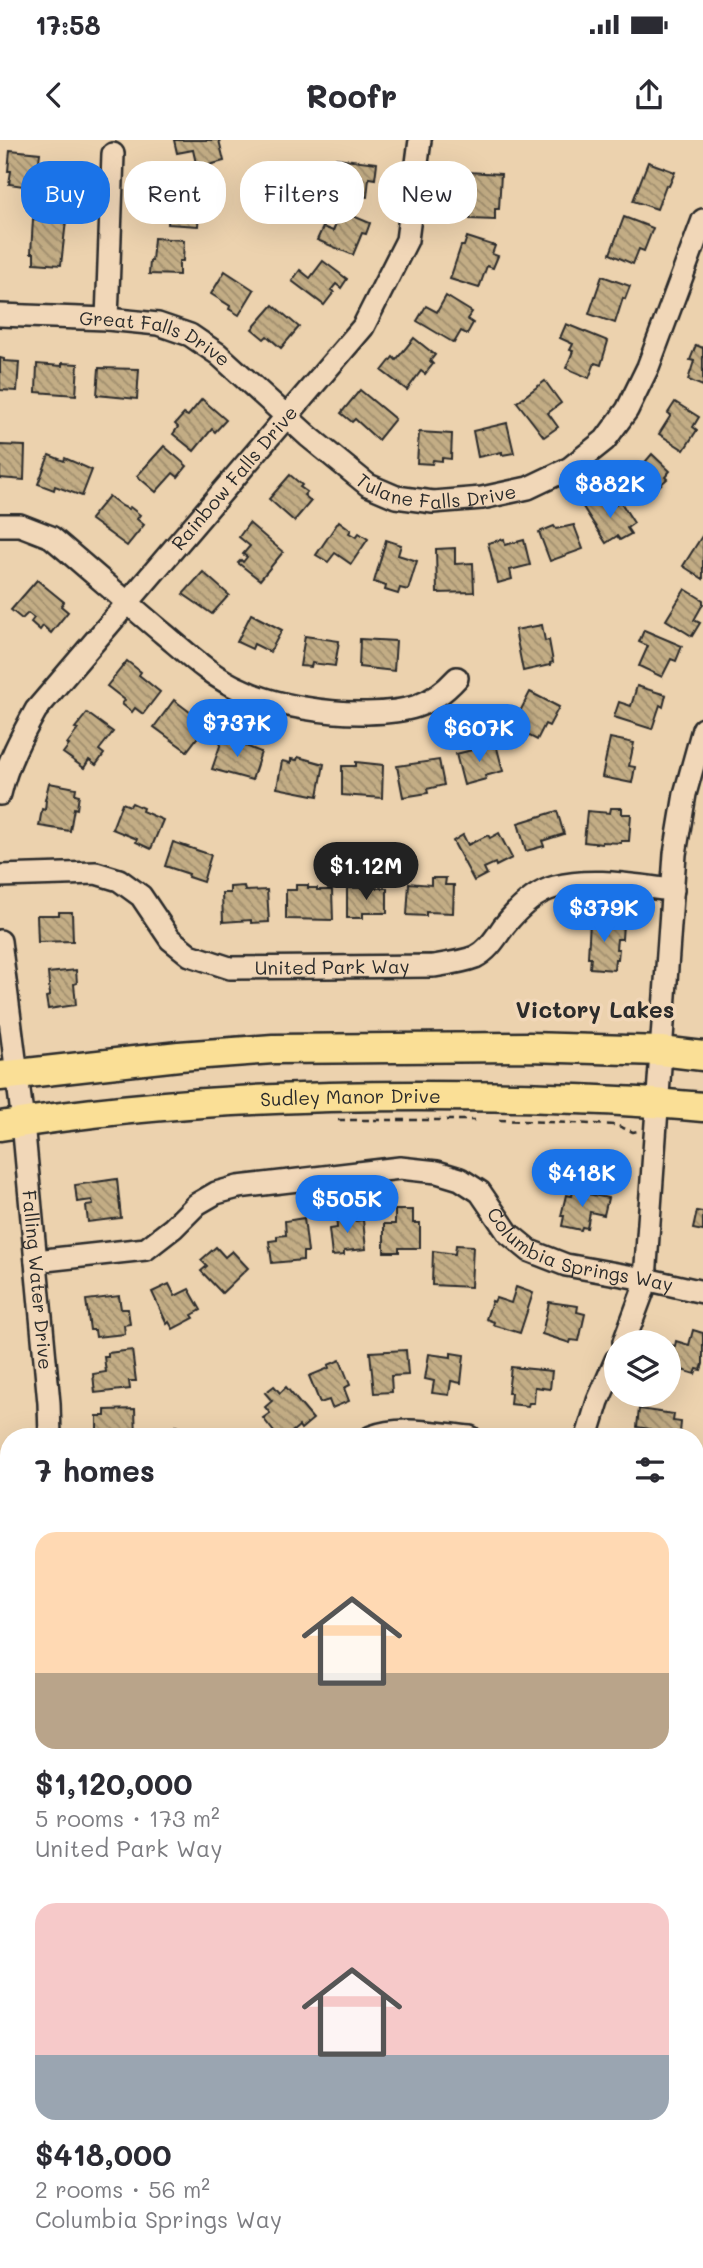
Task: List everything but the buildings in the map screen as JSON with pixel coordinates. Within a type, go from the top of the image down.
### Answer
[{"type":"main road","points":[[8,1074],[273,1049],[529,1047],[661,1051],[703,1056]]},
{"type":"main road","name":"Sudley Manor Drive","points":[[12,1124],[192,1102],[349,1096],[533,1096],[703,1107]]},
{"type":"street","name":"Rainbow Falls Drive","points":[[0,794],[17,744],[36,710],[363,327],[407,240],[420,140]]},
{"type":"street","points":[[107,319],[113,154]]},
{"type":"street","name":"Tulane Falls Drive","points":[[287,415],[368,485],[396,497],[433,502],[482,498],[528,488],[570,468],[605,440],[627,410],[648,367],[703,219]]},
{"type":"street","name":"Great Falls Drive","points":[[0,315],[159,324],[190,335],[218,354],[287,415]]},
{"type":"street","points":[[0,525],[20,525],[51,537],[208,671],[243,691],[320,711],[396,712],[423,705],[446,690],[457,678]]},
{"type":"street","points":[[628,1330],[645,1279],[675,854],[682,806],[703,729]]},
{"type":"street","name":"United Park Way","points":[[0,876],[96,873],[120,880],[141,896],[170,939],[190,955],[230,968],[433,966],[457,962],[476,956],[494,942],[520,909],[536,896],[554,887],[607,882],[673,890]]},
{"type":"street","points":[[0,941],[12,1124]]},
{"type":"street","name":"Falling Water Drive","points":[[12,1124],[36,1261],[50,1428]]},
{"type":"street","name":"Columbia Springs Way","points":[[36,1261],[146,1250],[197,1204],[216,1193],[238,1187],[400,1168],[437,1172],[460,1179],[480,1192],[508,1234],[530,1251],[566,1265],[703,1292]]},
{"type":"street","points":[[590,1428],[604,1387]]},
{"type":"path","points":[[335,1120],[486,1120]]},
{"type":"path","points":[[498,1120],[615,1125],[633,1132]]},
{"type":"district","name":"Victory Lakes","points":[[595,1010]]}]
